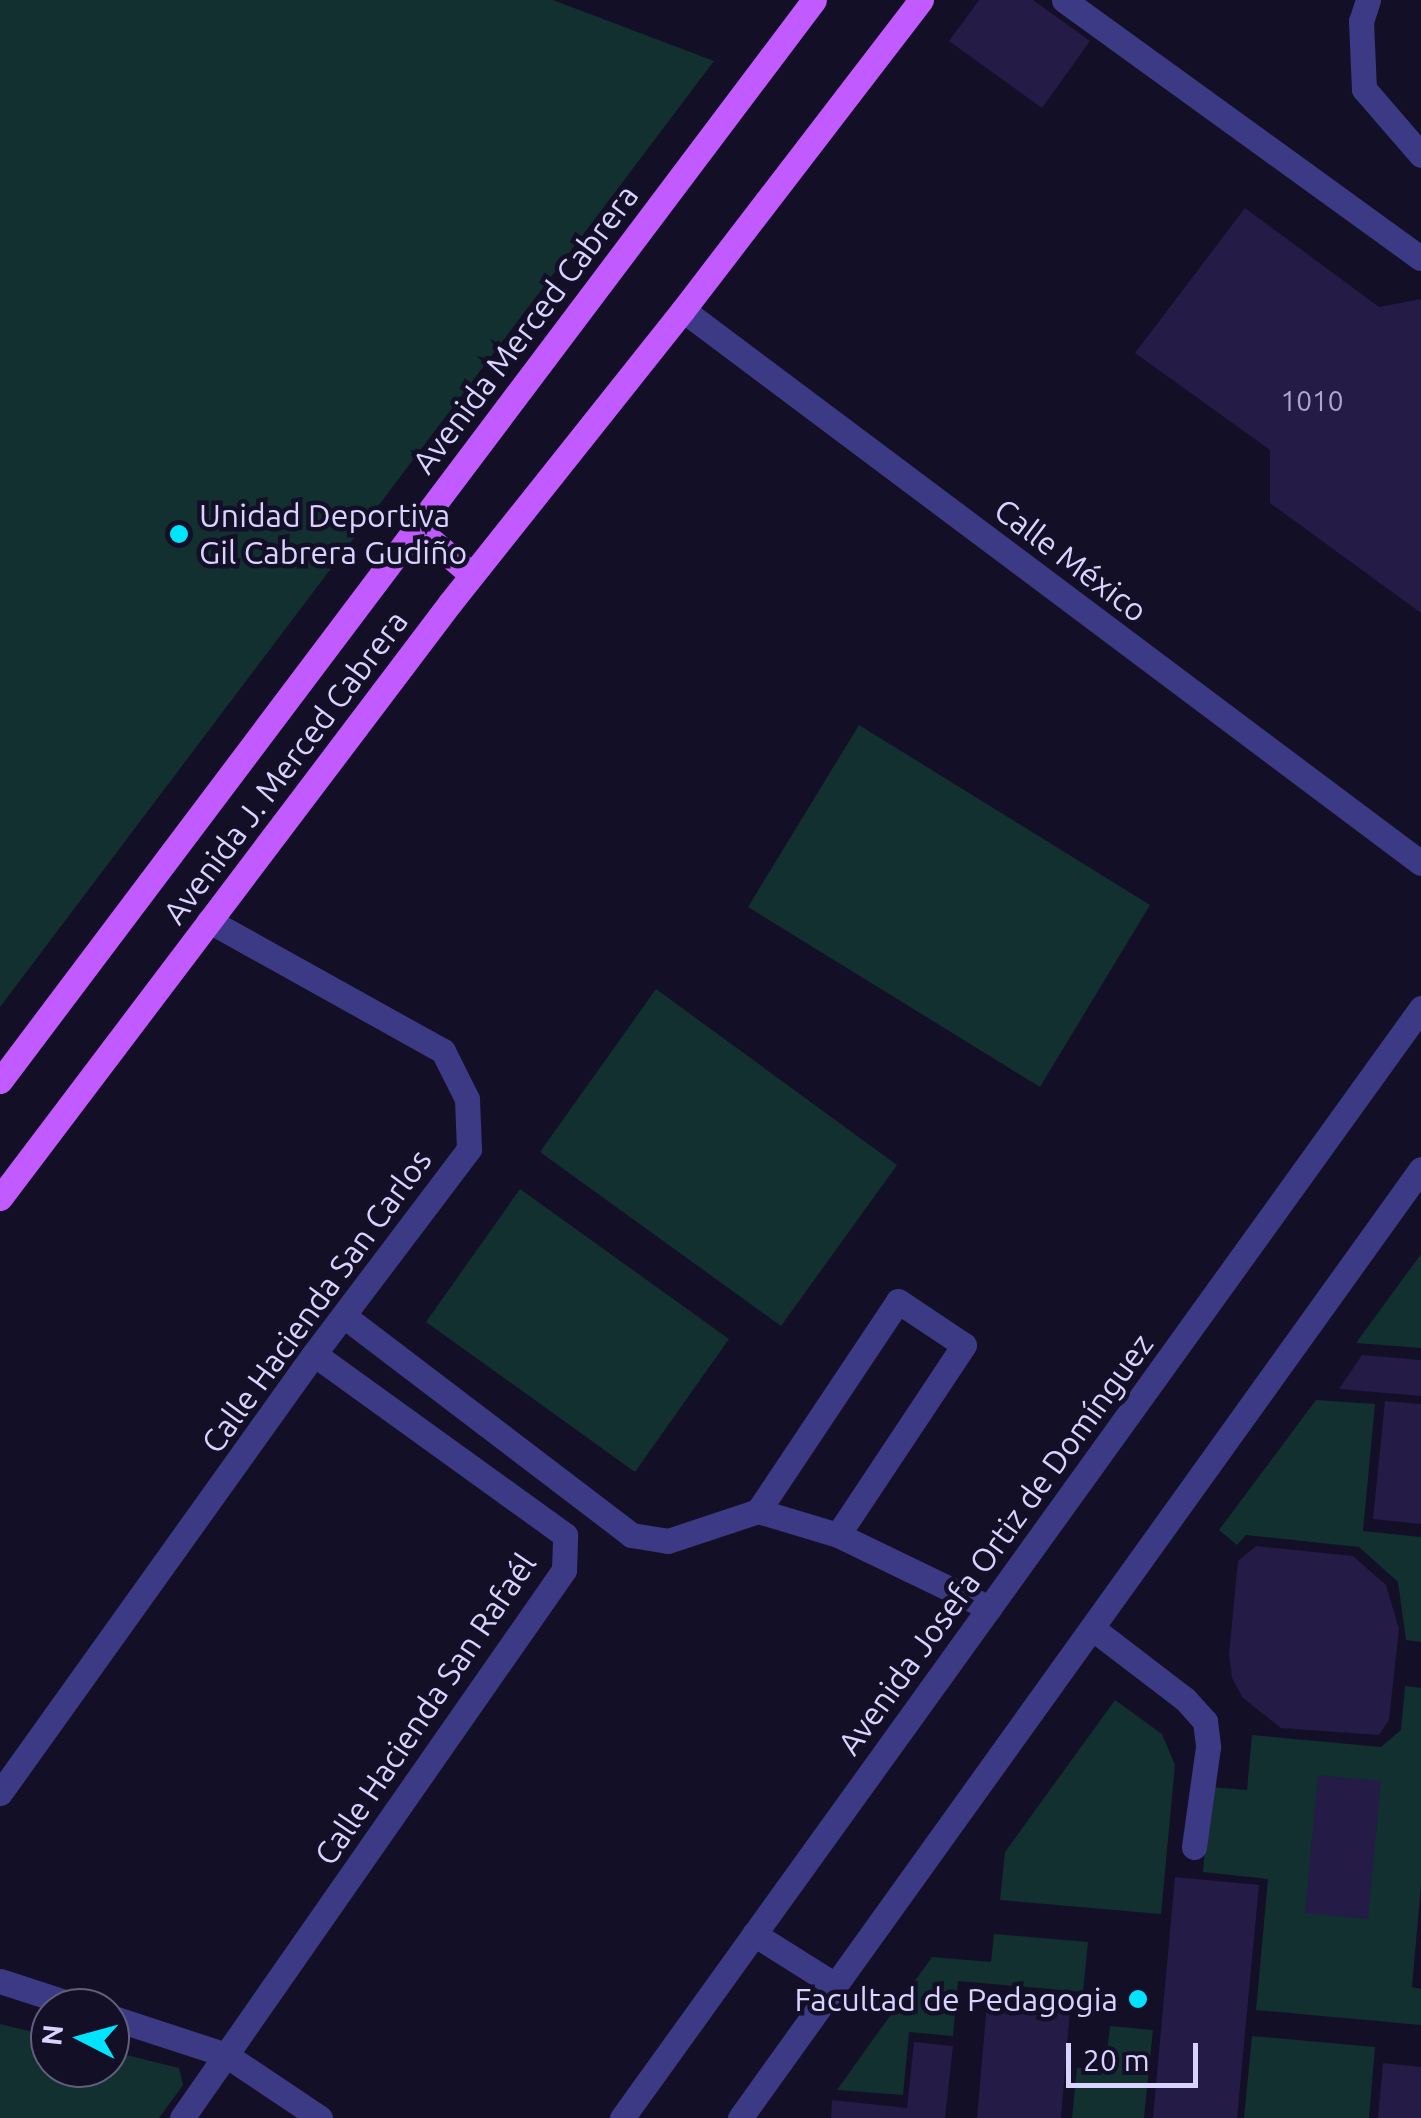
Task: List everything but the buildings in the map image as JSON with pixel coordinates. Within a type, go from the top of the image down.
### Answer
[{"type":"main road","name":"Avenida Merced Cabrera","points":[[0,1081],[814,0]]},
{"type":"main road","name":"Avenida J. Merced Cabrera","points":[[0,1198],[472,575],[683,310],[920,0]]},
{"type":"main road","points":[[417,528],[472,575]]},
{"type":"street","points":[[1064,0],[1421,258]]},
{"type":"street","points":[[1368,0],[1361,22],[1364,90],[1421,155]]},
{"type":"street","name":"Calle México","points":[[683,310],[1421,862]]},
{"type":"street","name":"Calle Hacienda San Carlos","points":[[0,1793],[314,1354],[469,1149],[467,1099],[444,1052],[210,920]]},
{"type":"street","name":"Avenida Josefa Ortiz de Domínguez","points":[[622,2118],[1421,1008]]},
{"type":"street","points":[[740,2118],[1421,1169]]},
{"type":"street","points":[[758,1512],[898,1302],[964,1345],[838,1535]]},
{"type":"street","points":[[344,1316],[631,1536],[668,1541],[758,1512],[838,1535],[990,1608]]},
{"type":"street","name":"Calle Hacienda San Rafaél","points":[[182,2118],[564,1570],[564,1536],[314,1354]]},
{"type":"street","points":[[1092,1628],[1185,1699],[1205,1721],[1208,1748],[1194,1847]]},
{"type":"street","points":[[754,1934],[835,1985]]},
{"type":"street","points":[[0,1981],[30,1991]]},
{"type":"street","points":[[130,2024],[226,2055],[320,2118]]},
{"type":"green space","name":"Unidad Deportiva Gil Cabrera Gudiño","points":[[0,0],[553,0],[714,61],[0,1007]]},
{"type":"green space","points":[[859,725],[1150,905],[1040,1087],[748,907]]},
{"type":"green space","points":[[656,989],[897,1165],[781,1326],[540,1152]]},
{"type":"green space","points":[[520,1189],[729,1339],[635,1472],[426,1322]]},
{"type":"green space","points":[[1421,1254],[1421,1348],[1356,1343]]},
{"type":"green space","points":[[1316,1400],[1375,1404],[1363,1531],[1421,1537],[1421,1642],[1406,1640],[1398,1582],[1359,1547],[1246,1535],[1237,1545],[1219,1530]]},
{"type":"green space","points":[[1405,1686],[1421,1688],[1421,1884],[1412,1987],[1421,1989],[1421,2025],[1256,2010],[1268,1879],[1203,1872],[1210,1787],[1247,1790],[1252,1735],[1381,1747],[1401,1730]]},
{"type":"green space","points":[[1115,1700],[1162,1734],[1175,1765],[1161,1914],[1000,1900],[1005,1852]]},
{"type":"green space","points":[[994,1934],[1088,1942],[1083,1992],[958,1981],[953,2036],[909,2032],[903,2095],[837,2090],[932,1957],[991,1962]]},
{"type":"green space","points":[[0,2024],[30,2031],[30,2088],[130,2088],[130,2056],[179,2068],[183,2085],[159,2118],[0,2118]]},
{"type":"green space","points":[[1110,2026],[1153,2030],[1144,2118],[1072,2118],[1077,2068],[1105,2070]]},
{"type":"green space","points":[[1252,2036],[1375,2047],[1369,2118],[1244,2118]]},
{"type":"place","name":"Unidad Deportiva Gil Cabrera Gudiño","points":[[179,534]]},
{"type":"place","name":"Facultad de Pedagogia","points":[[1138,1999]]}]
